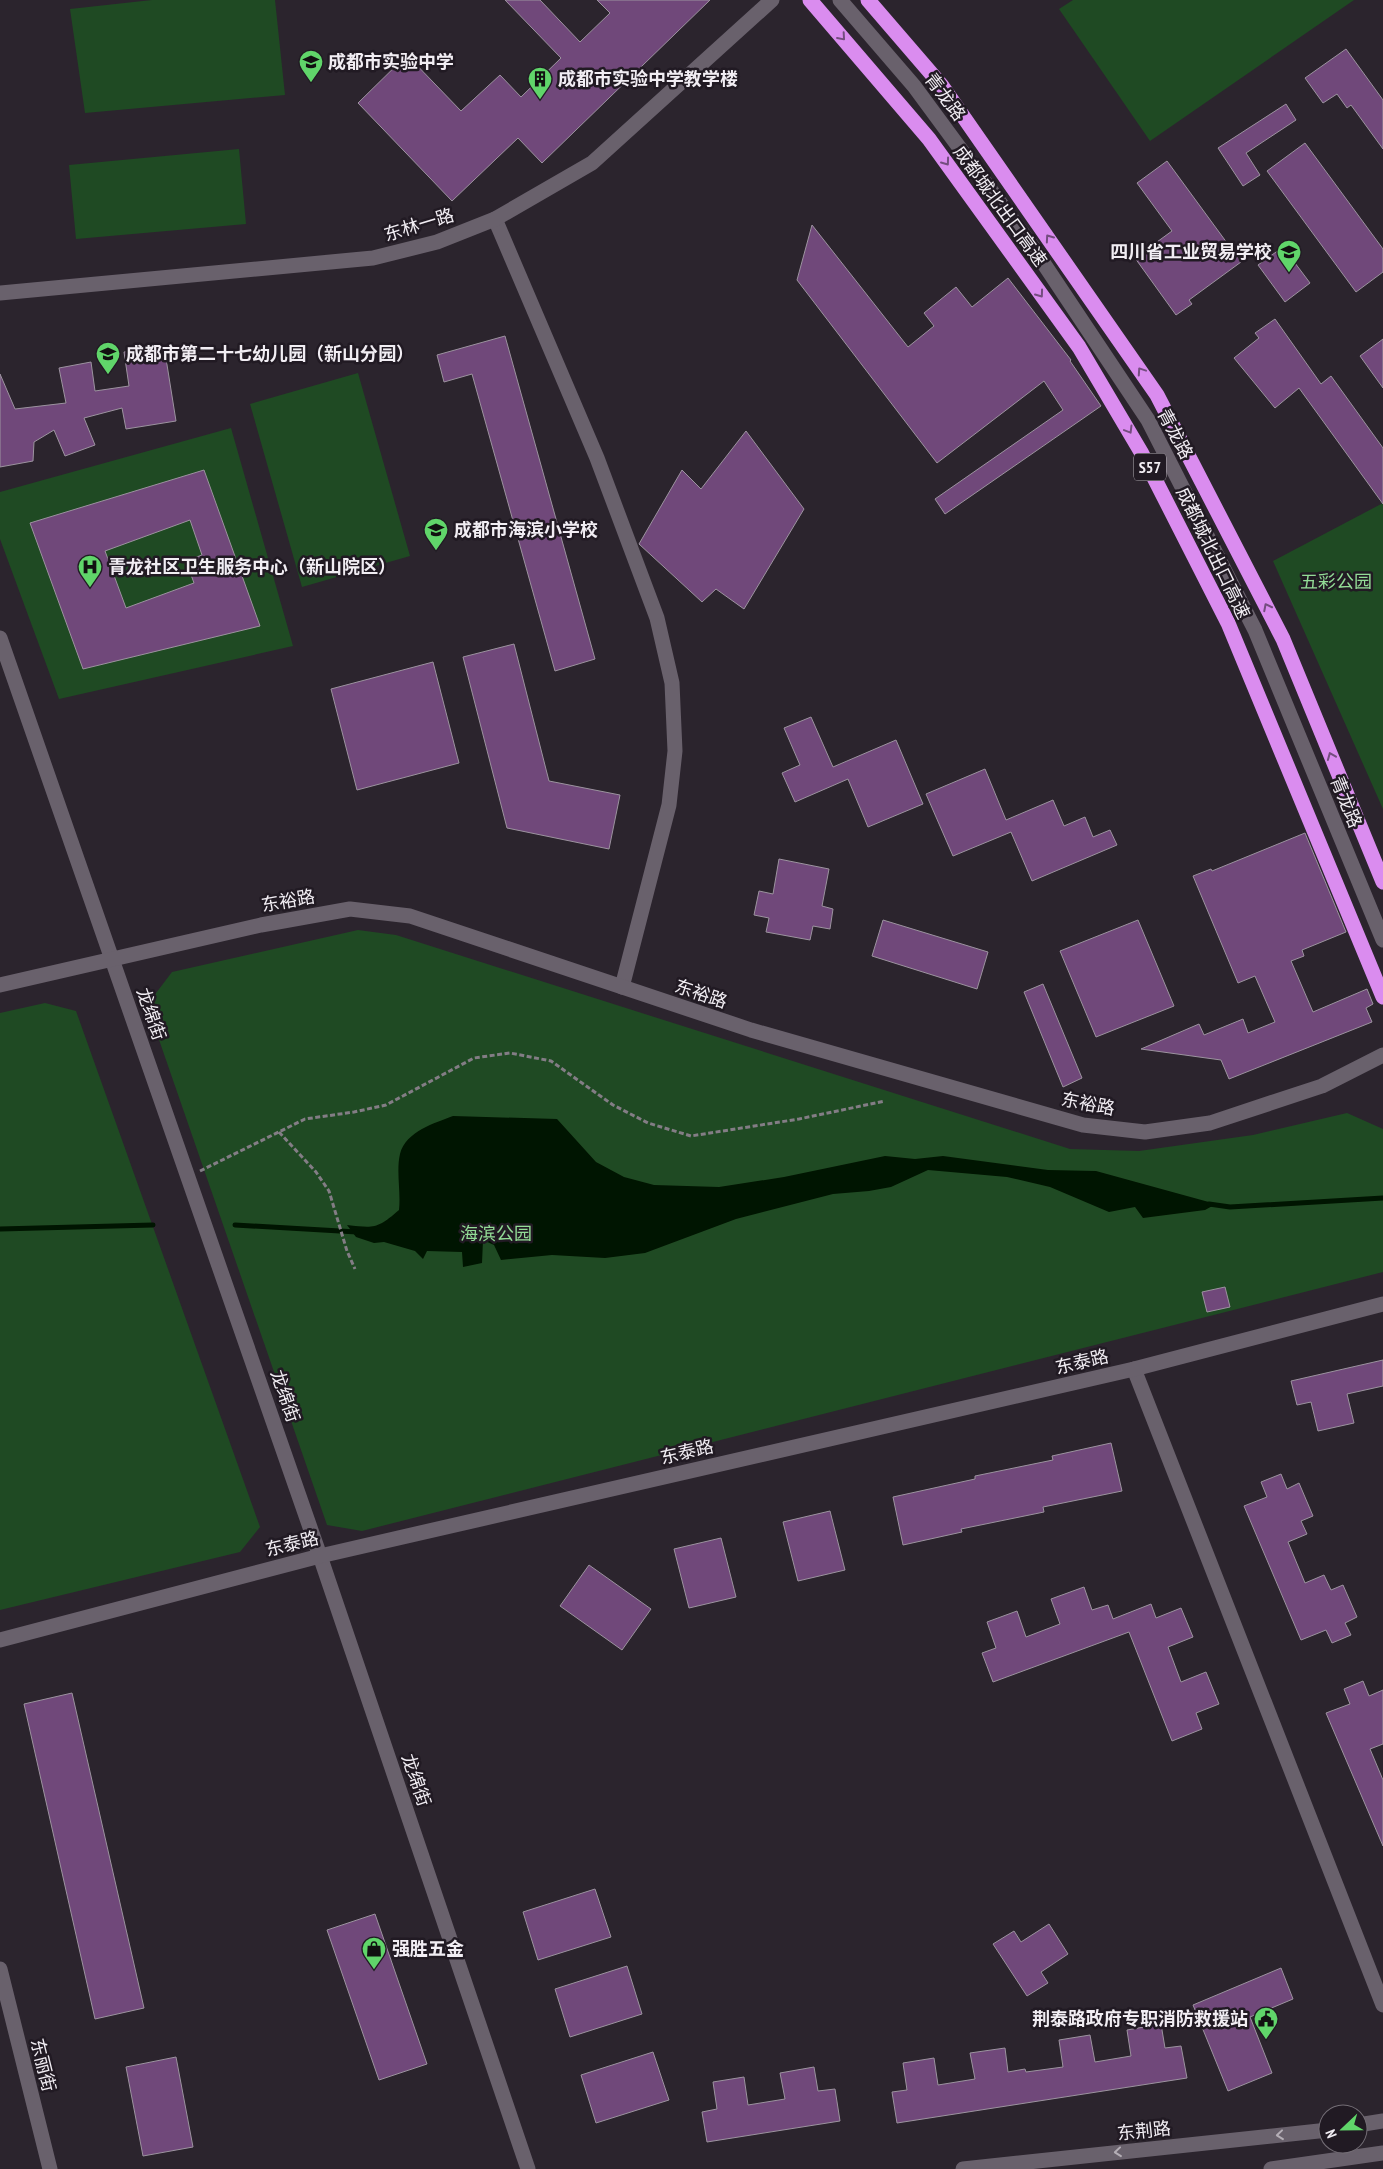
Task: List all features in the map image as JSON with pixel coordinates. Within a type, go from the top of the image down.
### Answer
[{"type":"highway","name":"成都城北出口高速","points":[[810,0],[929,139],[1079,347],[1142,452],[1228,623],[1383,997]]},
{"type":"highway","name":"成都城北出口高速","points":[[868,0],[942,86],[1157,395],[1283,639],[1383,882]]},
{"type":"street","name":"东林一路","points":[[0,293],[372,258],[437,242],[495,218],[592,163],[772,0]]},
{"type":"street","name":"青龙路","points":[[840,0],[914,86],[1020,230],[1148,420],[1255,630],[1383,940]]},
{"type":"street","points":[[495,218],[597,458],[657,618],[672,682],[675,751],[669,805],[622,987]]},
{"type":"street","name":"龙绵街","points":[[0,638],[320,1556],[528,2169]]},
{"type":"street","name":"东裕路","points":[[0,985],[261,925],[350,909],[410,916],[751,1030],[1074,1122],[1145,1132],[1219,1120],[1322,1086],[1383,1055]]},
{"type":"street","name":"东泰路","points":[[0,1640],[320,1556],[1134,1369],[1383,1304]]},
{"type":"street","points":[[1134,1369],[1383,2005]]},
{"type":"street","name":"东丽街","points":[[0,1969],[50,2169]]},
{"type":"street","points":[[1368,2123],[1383,2121]]},
{"type":"street","name":"东荆路","points":[[964,2169],[1318,2131]]},
{"type":"street","points":[[1271,2169],[1383,2153]]},
{"type":"path","points":[[189,1177],[305,1119],[386,1105],[474,1058],[510,1053],[551,1061],[613,1105],[648,1123],[691,1136],[799,1119],[885,1101]]},
{"type":"path","points":[[278,1132],[316,1172],[329,1191],[338,1223],[355,1269]]},
{"type":"green space","points":[[152,0],[275,0],[285,95],[85,113],[70,9]]},
{"type":"green space","points":[[1073,0],[1354,0],[1150,141],[1059,9]]},
{"type":"green space","points":[[239,149],[246,224],[76,239],[69,165]]},
{"type":"green space","points":[[358,373],[410,556],[302,587],[250,404]]},
{"type":"green space","points":[[231,428],[293,646],[59,699],[0,539],[0,492]]},
{"type":"green space","name":"五彩公园","points":[[1383,503],[1383,809],[1273,561]]},
{"type":"green space","name":"海滨公园","points":[[358,930],[396,935],[1070,1149],[1139,1151],[1253,1135],[1347,1113],[1383,1129],[1383,1272],[362,1531],[327,1525],[147,1005],[172,972]]},
{"type":"green space","points":[[45,1003],[76,1011],[260,1527],[240,1552],[0,1610],[0,1013]]},
{"type":"shaded area","points":[[453,1116],[557,1119],[596,1162],[624,1177],[654,1185],[719,1187],[784,1177],[885,1156],[915,1159],[943,1156],[1048,1170],[1096,1171],[1216,1204],[1205,1210],[1143,1218],[1135,1207],[1109,1212],[1050,1187],[1007,1177],[928,1170],[891,1187],[833,1194],[736,1219],[645,1253],[605,1258],[552,1255],[501,1260],[494,1245],[483,1240],[482,1263],[463,1267],[462,1252],[427,1251],[423,1259],[415,1251],[384,1242],[374,1243],[356,1237],[347,1225],[375,1226],[386,1221],[399,1210],[399,1161],[403,1146],[408,1139],[422,1129]]},
{"type":"building","name":"成都市实验中学教学楼","points":[[505,0],[540,0],[580,42],[610,13],[597,0],[710,0],[542,163],[518,138],[452,201],[358,103],[407,55],[461,111],[500,75],[521,97],[561,58]]},
{"type":"building","points":[[1346,49],[1383,100],[1383,149],[1351,105],[1347,108],[1337,94],[1323,103],[1305,78]]},
{"type":"building","points":[[1286,104],[1296,120],[1246,153],[1260,175],[1243,186],[1218,148]]},
{"type":"building","points":[[1305,143],[1383,249],[1383,272],[1356,292],[1267,171]]},
{"type":"building","points":[[1167,161],[1241,262],[1189,300],[1192,304],[1176,315],[1135,258],[1172,231],[1137,183]]},
{"type":"building","points":[[812,225],[908,347],[934,326],[924,313],[956,287],[972,307],[1008,278],[1071,360],[1101,406],[945,514],[935,499],[1063,410],[1044,381],[937,463],[797,280]]},
{"type":"building","points":[[1283,247],[1310,283],[1285,302],[1258,265]]},
{"type":"building","points":[[1275,319],[1321,384],[1331,376],[1383,448],[1383,504],[1299,388],[1275,408],[1234,358],[1259,338],[1255,333]]},
{"type":"building","points":[[505,336],[595,659],[555,671],[472,374],[444,382],[437,355]]},
{"type":"building","points":[[1383,339],[1383,388],[1360,356]]},
{"type":"building","points":[[164,346],[176,421],[126,429],[122,408],[84,418],[95,445],[65,456],[54,430],[34,442],[33,461],[0,467],[0,374],[15,409],[66,403],[59,368],[91,362],[95,391],[129,386],[124,352]]},
{"type":"building","points":[[746,431],[804,509],[744,609],[716,589],[702,602],[639,544],[682,470],[701,489]]},
{"type":"building","points":[[204,470],[260,626],[83,669],[30,523]],"holes":[[[190,520],[202,555],[186,561],[194,583],[126,608],[105,551]]]},
{"type":"building","points":[[514,644],[549,781],[620,795],[609,849],[507,828],[463,657]]},
{"type":"building","points":[[433,662],[459,763],[357,790],[331,689]]},
{"type":"building","points":[[811,717],[833,767],[896,740],[923,804],[868,827],[848,779],[795,802],[782,773],[800,765],[784,728]]},
{"type":"building","points":[[985,769],[1006,820],[1053,800],[1064,826],[1085,817],[1093,837],[1110,830],[1117,845],[1032,881],[1011,832],[953,856],[926,794]]},
{"type":"building","points":[[1305,833],[1346,932],[1302,950],[1304,956],[1291,961],[1313,1012],[1367,989],[1373,1004],[1366,1008],[1372,1022],[1229,1079],[1221,1060],[1141,1049],[1199,1024],[1204,1035],[1243,1019],[1248,1033],[1275,1022],[1255,976],[1238,983],[1193,876],[1211,869],[1212,871]]},
{"type":"building","points":[[779,859],[829,869],[822,906],[833,909],[830,929],[813,926],[810,940],[766,932],[769,918],[754,915],[759,891],[773,894]]},
{"type":"building","points":[[883,920],[988,952],[977,989],[872,956]]},
{"type":"building","points":[[1138,920],[1174,1006],[1096,1037],[1060,951]]},
{"type":"building","points":[[1043,984],[1082,1078],[1063,1087],[1024,992]]},
{"type":"building","points":[[1225,1287],[1230,1307],[1207,1312],[1202,1292]]},
{"type":"building","points":[[1383,1360],[1383,1386],[1347,1394],[1354,1423],[1318,1431],[1311,1402],[1297,1405],[1291,1381]]},
{"type":"building","points":[[1111,1443],[1122,1491],[1043,1507],[1044,1512],[961,1529],[962,1532],[903,1545],[893,1497],[975,1479],[975,1476],[1053,1460],[1052,1456]]},
{"type":"building","points":[[1281,1474],[1287,1489],[1299,1483],[1313,1516],[1301,1521],[1307,1534],[1288,1542],[1305,1583],[1324,1575],[1331,1590],[1343,1585],[1357,1617],[1345,1623],[1351,1635],[1332,1643],[1326,1630],[1301,1640],[1244,1506],[1267,1497],[1261,1482]]},
{"type":"building","points":[[830,1511],[845,1570],[798,1581],[783,1522]]},
{"type":"building","points":[[721,1538],[736,1597],[689,1608],[674,1549]]},
{"type":"building","points":[[589,1565],[651,1609],[622,1650],[560,1606]]},
{"type":"building","points":[[1084,1587],[1092,1610],[1108,1605],[1113,1619],[1151,1604],[1156,1618],[1181,1608],[1193,1637],[1168,1647],[1181,1682],[1206,1672],[1219,1704],[1196,1713],[1202,1729],[1172,1741],[1129,1632],[993,1682],[982,1653],[996,1648],[987,1622],[1017,1611],[1026,1637],[1060,1624],[1051,1599]]},
{"type":"building","points":[[1363,1681],[1369,1696],[1383,1690],[1383,1744],[1370,1749],[1383,1780],[1383,1846],[1326,1713],[1350,1704],[1344,1689]]},
{"type":"building","points":[[72,1693],[144,2008],[95,2019],[24,1704]]},
{"type":"building","points":[[595,1889],[611,1937],[538,1960],[523,1912]]},
{"type":"building","points":[[375,1914],[427,2064],[379,2080],[327,1930]]},
{"type":"building","points":[[1049,1924],[1068,1954],[1041,1972],[1048,1983],[1027,1996],[993,1944],[1014,1931],[1021,1942]]},
{"type":"building","points":[[627,1966],[642,2014],[570,2037],[555,1989]]},
{"type":"building","points":[[1281,1968],[1293,1999],[1250,2017],[1272,2073],[1228,2091],[1193,2005]]},
{"type":"building","points":[[1161,2024],[1165,2048],[1181,2046],[1187,2078],[897,2123],[892,2092],[907,2090],[903,2063],[934,2058],[938,2085],[975,2079],[970,2053],[1005,2048],[1008,2072],[1025,2069],[1026,2072],[1063,2067],[1059,2040],[1090,2035],[1095,2062],[1131,2056],[1127,2030]]},
{"type":"building","points":[[653,2052],[669,2100],[596,2123],[581,2075]]},
{"type":"building","points":[[176,2057],[193,2147],[143,2156],[126,2067]]},
{"type":"building","points":[[814,2067],[818,2091],[835,2089],[840,2121],[707,2142],[702,2112],[717,2109],[713,2082],[744,2077],[748,2105],[785,2099],[780,2073]]},
{"type":"waterway","points":[[1209,1204],[1230,1207],[1383,1198]]},
{"type":"waterway","points":[[0,1229],[153,1225]]},
{"type":"waterway","points":[[235,1225],[357,1232]]},
{"type":"place","name":"成都市实验中学","points":[[311,83]]},
{"type":"place","name":"成都市实验中学教学楼","points":[[540,100]]},
{"type":"place","name":"四川省工业贸易学校","points":[[1289,273]]},
{"type":"place","name":"成都市第二十七幼儿园（新山分园）","points":[[108,375]]},
{"type":"place","name":"成都市海滨小学校","points":[[436,551]]},
{"type":"place","name":"青龙社区卫生服务中心（新山院区）","points":[[90,588]]},
{"type":"place","name":"强胜五金","points":[[374,1970]]},
{"type":"place","name":"荆泰路政府专职消防救援站","points":[[1266,2040]]}]
